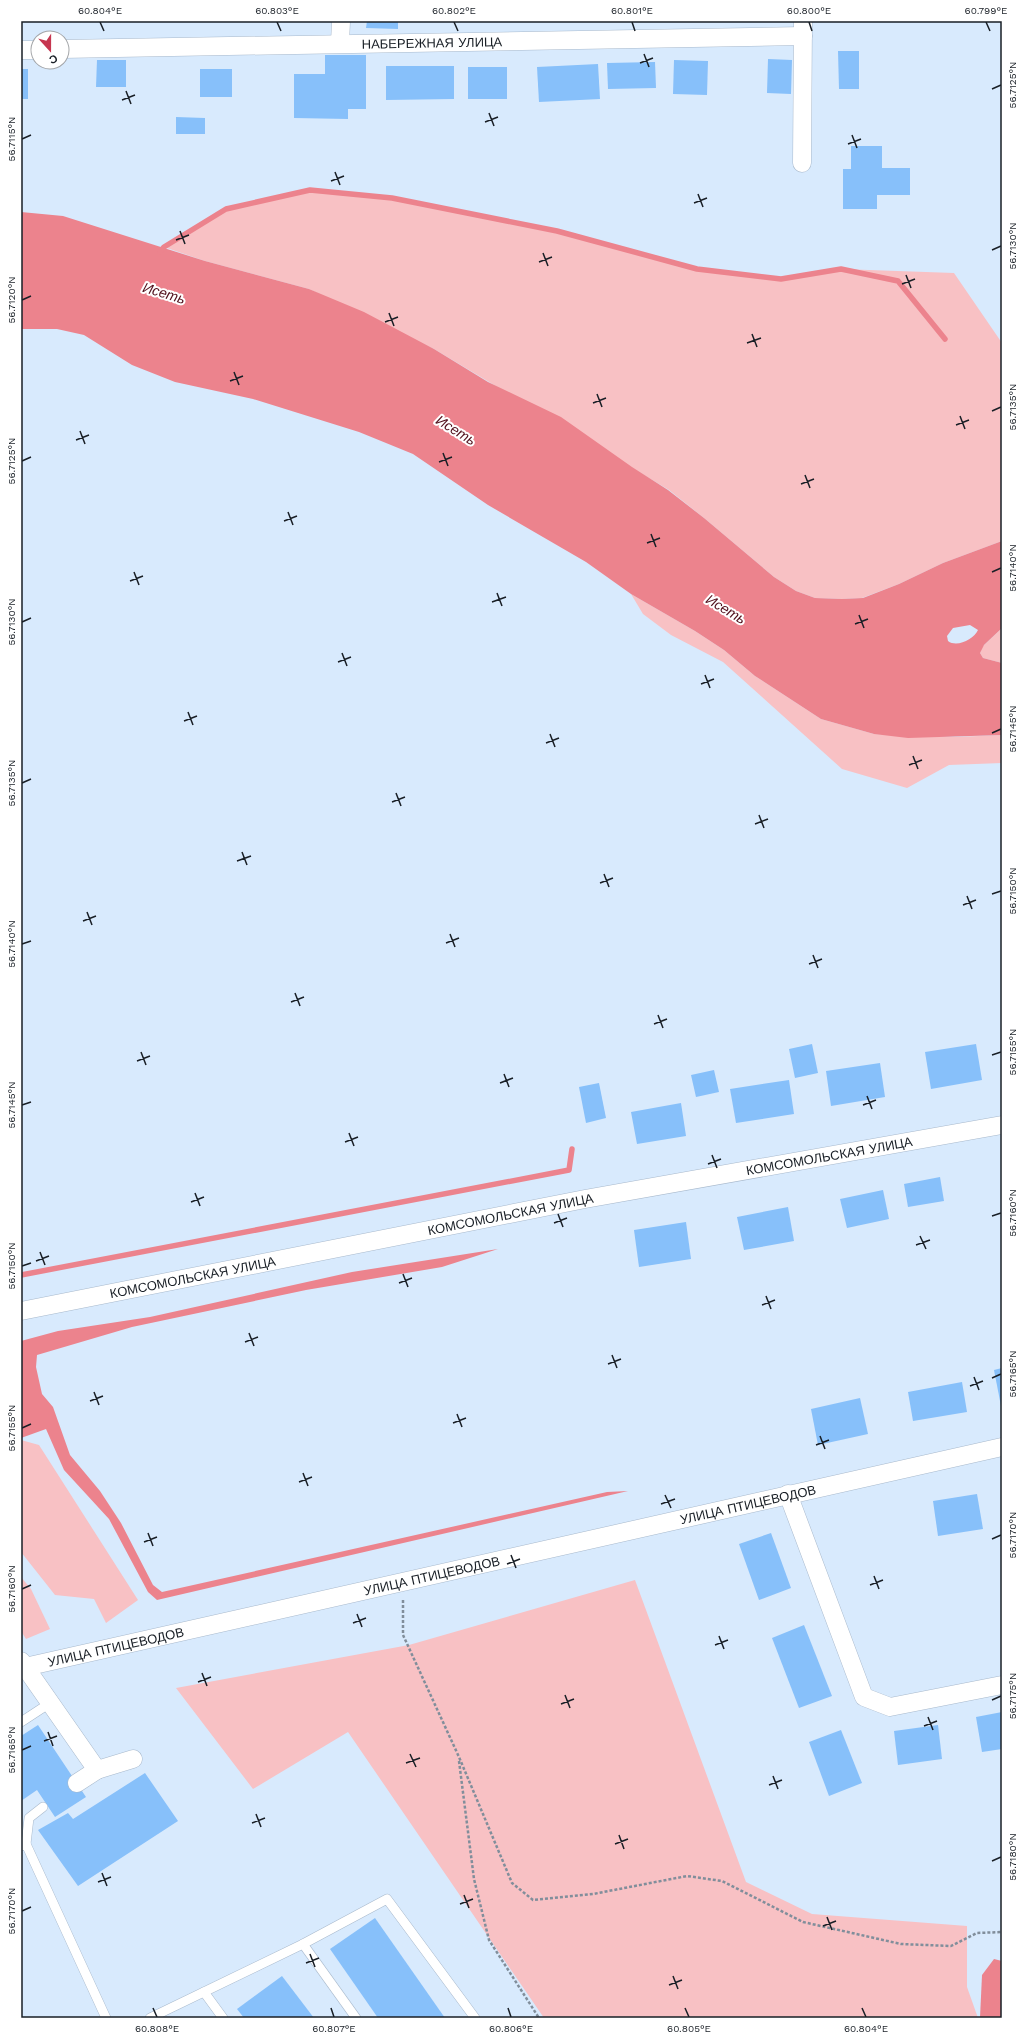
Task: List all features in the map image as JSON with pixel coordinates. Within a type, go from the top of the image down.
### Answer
[{"type":"street","points":[[340,43],[341,21]]},
{"type":"street","points":[[802,163],[803,28]]},
{"type":"street","name":"НАБЕРЕЖНАЯ УЛИЦА","points":[[70,49],[340,43],[803,28]]},
{"type":"street","name":"КОМСОМОЛЬСКАЯ УЛИЦА","points":[[21,1311],[585,1199],[1002,1125]]},
{"type":"street","name":"УЛИЦА ПТИЦЕВОДОВ","points":[[23,1664],[404,1581],[1002,1447]]},
{"type":"street","points":[[788,1494],[864,1697],[890,1708],[1002,1685]]},
{"type":"street","points":[[23,1664],[97,1770]]},
{"type":"street","points":[[77,1783],[97,1770],[133,1759]]},
{"type":"lane","points":[[21,1722],[50,1703]]},
{"type":"lane","points":[[43,1807],[29,1818],[24,1845],[106,2018]]},
{"type":"lane","points":[[150,2018],[303,1944],[387,1899],[475,2018]]},
{"type":"lane","points":[[303,1944],[356,2018]]},
{"type":"lane","points":[[204,1992],[223,2018]]},
{"type":"path","points":[[404,1581],[403,1635],[458,1757],[512,1883],[533,1900],[593,1894],[687,1876],[722,1881],[803,1922],[901,1944],[951,1946],[977,1933],[1002,1932]]},
{"type":"path","points":[[458,1757],[474,1879],[489,1940],[539,2018]]},
{"type":"shaded area","points":[[310,190],[392,198],[557,231],[697,269],[781,279],[841,269],[954,273],[1002,343],[1002,541],[943,563],[899,584],[862,598],[815,598],[796,591],[774,577],[669,490],[434,349],[309,289],[205,261],[164,247],[226,209]]},
{"type":"shaded area","points":[[631,594],[695,631],[724,650],[755,676],[821,719],[874,734],[955,737],[1002,735],[1002,763],[949,765],[907,788],[842,769],[723,662],[671,635],[643,614]]},
{"type":"shaded area","points":[[1002,628],[1002,663],[983,658],[980,653],[981,648]]},
{"type":"shaded area","points":[[21,1440],[39,1445],[138,1600],[106,1623],[94,1599],[55,1595],[21,1552]]},
{"type":"shaded area","points":[[21,1577],[31,1589],[50,1629],[26,1639],[21,1631]]},
{"type":"shaded area","points":[[635,1580],[746,1882],[812,1914],[967,1926],[967,1987],[978,2018],[544,2018],[348,1732],[253,1789],[176,1688],[409,1645]]},
{"type":"water","name":"Исеть","points":[[21,212],[63,216],[205,261],[309,289],[364,312],[434,349],[488,382],[561,417],[632,467],[668,490],[774,577],[796,591],[815,598],[863,598],[899,584],[943,563],[1002,541],[1002,628],[984,645],[980,653],[983,658],[1002,663],[1002,735],[908,738],[874,734],[821,719],[755,676],[724,650],[695,631],[631,594],[586,562],[488,505],[413,454],[359,432],[253,399],[175,382],[132,365],[84,335],[57,329],[21,329]],"holes":[[[970,625],[978,630],[965,642],[956,644],[948,641],[947,636],[953,628]]]},
{"type":"water","points":[[498,1249],[442,1267],[306,1290],[132,1327],[37,1355],[36,1367],[42,1394],[53,1407],[70,1455],[100,1491],[121,1523],[153,1585],[162,1592],[607,1492],[628,1491],[157,1600],[148,1592],[109,1519],[64,1470],[46,1429],[21,1438],[21,1341],[58,1331],[150,1317],[352,1272]]},
{"type":"water","points":[[994,1959],[1002,1961],[1002,2018],[980,2018],[982,1975]]},
{"type":"building","points":[[367,21],[398,21],[398,29],[366,28]]},
{"type":"building","points":[[838,51],[859,51],[859,89],[839,89]]},
{"type":"building","points":[[325,55],[366,55],[366,109],[348,109],[348,119],[294,118],[294,74],[325,74]]},
{"type":"building","points":[[768,59],[792,60],[791,94],[767,93]]},
{"type":"building","points":[[97,60],[126,60],[126,87],[96,87]]},
{"type":"building","points":[[674,60],[708,61],[707,95],[673,94]]},
{"type":"building","points":[[655,62],[656,88],[608,89],[607,63]]},
{"type":"building","points":[[598,64],[600,99],[539,102],[537,67]]},
{"type":"building","points":[[386,66],[454,66],[454,99],[386,100]]},
{"type":"building","points":[[468,67],[507,67],[507,99],[468,99]]},
{"type":"building","points":[[21,69],[28,69],[28,99],[21,99]]},
{"type":"building","points":[[200,69],[232,69],[232,97],[200,97]]},
{"type":"building","points":[[176,117],[205,118],[205,134],[176,134]]},
{"type":"building","points":[[851,146],[882,146],[882,168],[910,168],[910,195],[877,195],[877,209],[843,209],[843,169],[851,169]]},
{"type":"building","points":[[812,1044],[818,1073],[795,1078],[789,1049]]},
{"type":"building","points":[[976,1044],[982,1080],[931,1089],[925,1052]]},
{"type":"building","points":[[880,1063],[885,1097],[831,1106],[826,1071]]},
{"type":"building","points":[[714,1070],[719,1092],[696,1097],[691,1075]]},
{"type":"building","points":[[789,1080],[794,1114],[736,1123],[730,1089]]},
{"type":"building","points":[[599,1083],[606,1118],[586,1123],[579,1087]]},
{"type":"building","points":[[681,1103],[686,1136],[637,1144],[631,1112]]},
{"type":"building","points":[[940,1177],[944,1201],[908,1207],[904,1184]]},
{"type":"building","points":[[883,1190],[889,1219],[847,1228],[840,1199]]},
{"type":"building","points":[[788,1207],[794,1241],[744,1250],[737,1217]]},
{"type":"building","points":[[686,1222],[691,1259],[639,1267],[634,1230]]},
{"type":"building","points":[[1002,1368],[1002,1406],[1001,1406],[994,1370]]},
{"type":"building","points":[[962,1382],[967,1412],[913,1421],[908,1392]]},
{"type":"building","points":[[860,1398],[868,1434],[818,1445],[811,1409]]},
{"type":"building","points":[[977,1494],[983,1529],[938,1536],[933,1501]]},
{"type":"building","points":[[771,1533],[791,1588],[759,1600],[739,1544]]},
{"type":"building","points":[[804,1625],[832,1696],[799,1708],[772,1638]]},
{"type":"building","points":[[1002,1712],[1002,1749],[982,1752],[976,1717]]},
{"type":"building","points":[[38,1725],[86,1797],[55,1817],[37,1790],[21,1801],[21,1736]]},
{"type":"building","points":[[938,1725],[942,1759],[898,1765],[894,1731]]},
{"type":"building","points":[[841,1730],[862,1783],[829,1796],[809,1742]]},
{"type":"building","points":[[145,1773],[178,1821],[78,1886],[38,1830],[68,1813],[73,1819]]},
{"type":"building","points":[[375,1918],[445,2018],[378,2018],[330,1949]]},
{"type":"building","points":[[282,1976],[314,2018],[244,2018],[237,2009]]},
{"type":"waterway","points":[[160,252],[164,247],[226,209],[310,190],[392,198],[557,231],[697,269],[781,279],[841,269],[898,281],[945,339]]},
{"type":"waterway","points":[[21,1275],[569,1170],[572,1149]]}]
